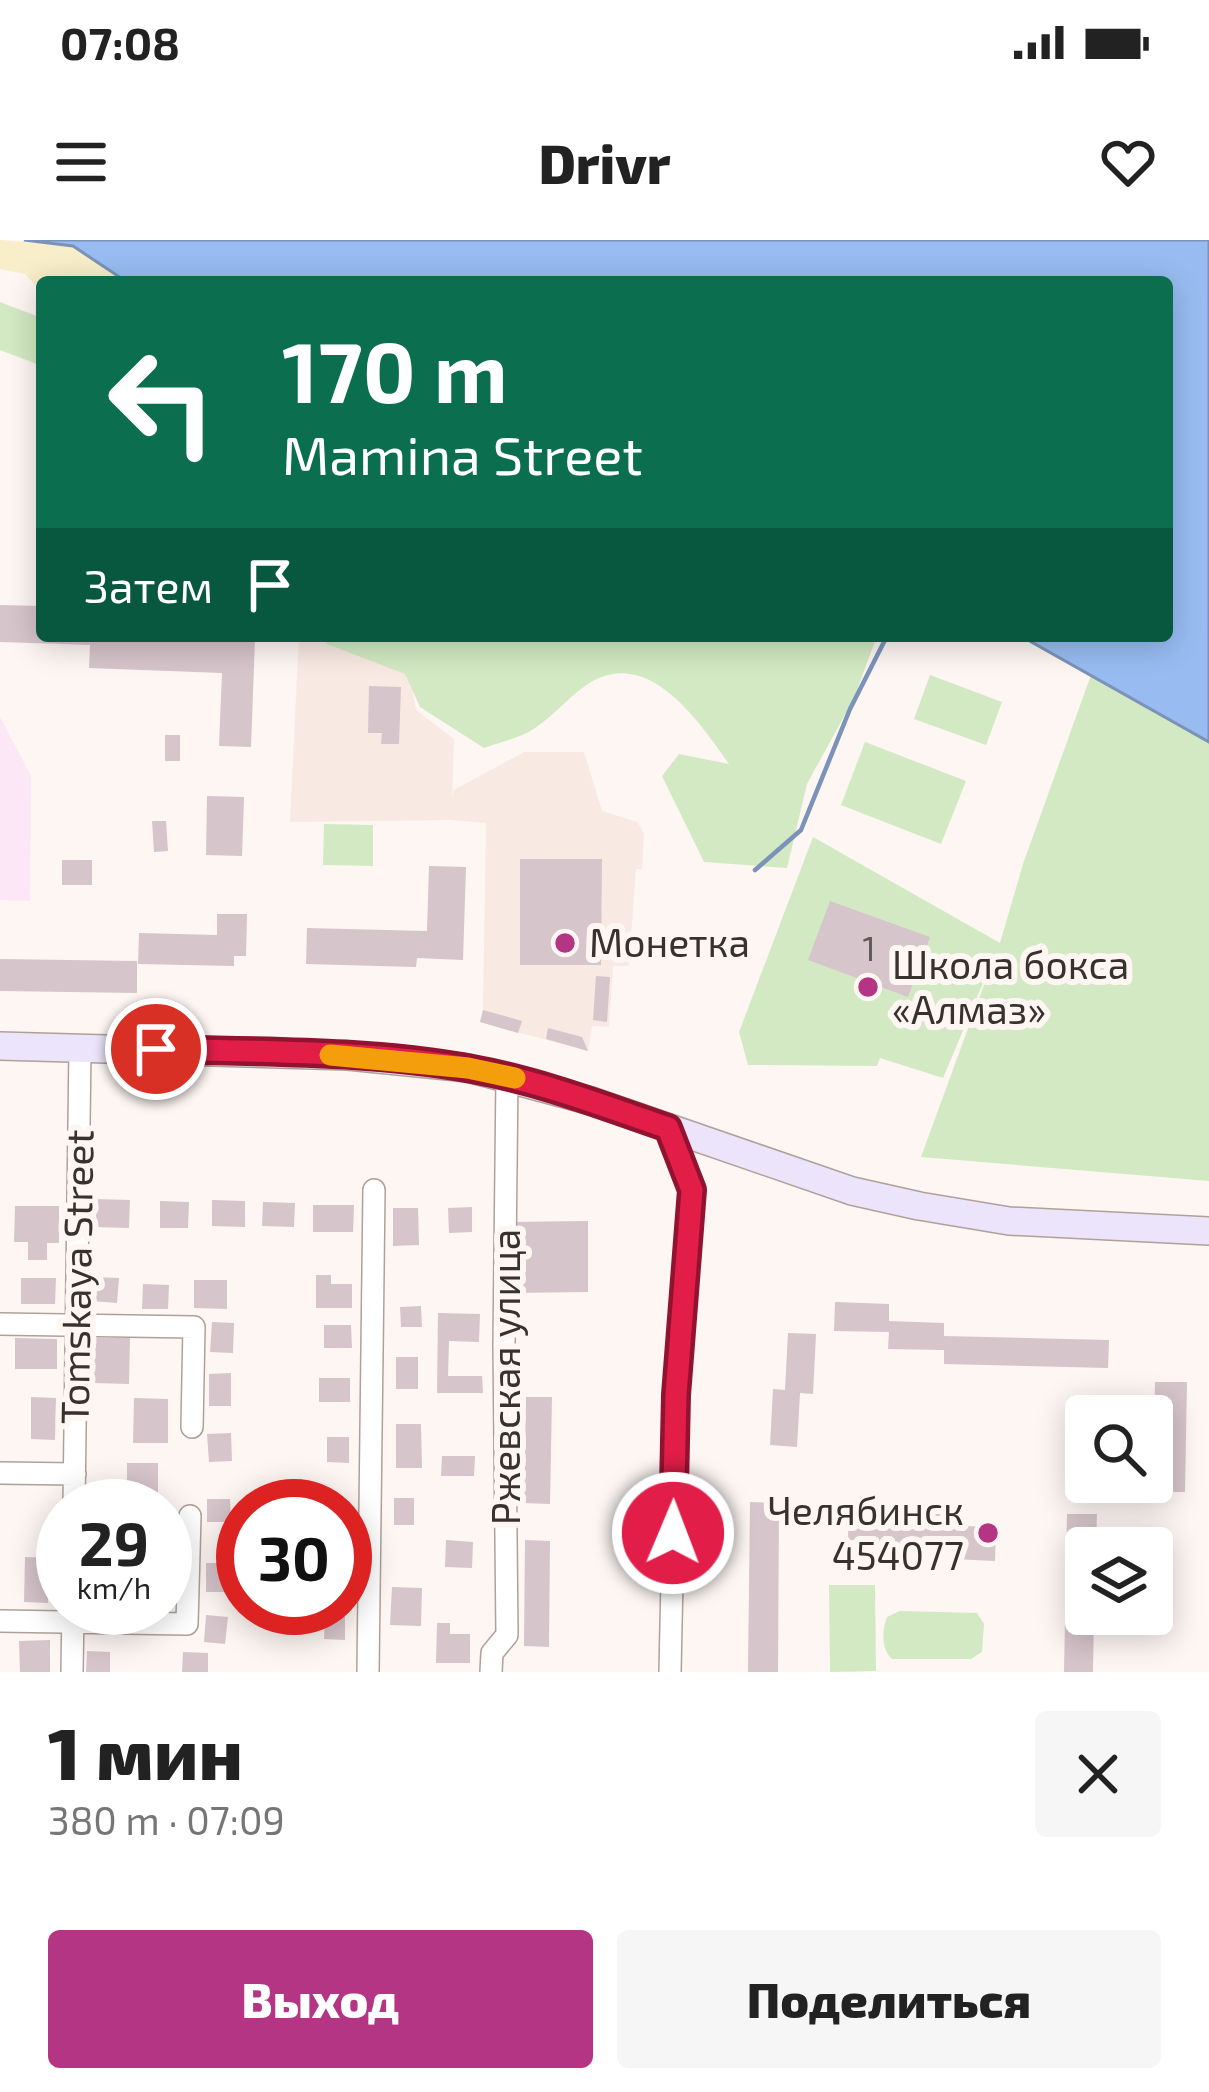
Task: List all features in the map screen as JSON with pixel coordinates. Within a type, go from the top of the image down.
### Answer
[{"type":"main road","points":[[0,1046],[348,1056],[468,1068],[507,1076],[852,1191],[919,1206],[1009,1221],[1209,1231]]},
{"type":"street","name":"Tomskaya Street","points":[[74,1479],[80,1048]]},
{"type":"street","name":"Ржевская улица","points":[[491,1672],[492,1653],[507,1635],[507,1076]]},
{"type":"street","points":[[668,1128],[692,1190],[676,1395],[670,1672]]},
{"type":"street","points":[[368,1672],[374,1190]]},
{"type":"street","points":[[0,1324],[194,1327],[192,1427]]},
{"type":"street","points":[[0,1473],[74,1474]]},
{"type":"street","points":[[0,1621],[36,1618]]},
{"type":"street","points":[[72,1672],[73,1635]]},
{"type":"shaded area","points":[[299,642],[376,642],[408,663],[416,710],[454,739],[452,798],[454,790],[524,752],[584,752],[602,811],[637,822],[644,833],[642,869],[636,869],[629,966],[613,966],[609,1027],[592,1026],[588,1051],[480,1022],[486,823],[290,822]]},
{"type":"shaded area","points":[[0,717],[31,776],[30,901],[0,900]]},
{"type":"green space","points":[[0,302],[36,316],[36,364],[0,350]]},
{"type":"green space","points":[[875,642],[854,698],[807,784],[787,868],[704,862],[662,776],[679,754],[729,764],[686,709],[649,680],[607,675],[585,686],[529,731],[484,748],[420,707],[405,674],[327,644]]},
{"type":"green space","points":[[930,675],[1002,702],[986,745],[914,719]]},
{"type":"green space","points":[[1091,675],[1209,742],[1209,1181],[921,1157],[996,952],[943,1078],[880,1058],[877,1066],[748,1065],[739,1032],[813,837],[1000,943],[1023,864]]},
{"type":"green space","points":[[865,742],[966,781],[941,844],[841,805]]},
{"type":"green space","points":[[324,824],[373,825],[373,866],[323,865]]},
{"type":"green space","points":[[829,1585],[875,1585],[876,1671],[830,1672]]},
{"type":"green space","points":[[900,1611],[977,1613],[984,1624],[982,1652],[971,1659],[892,1659],[884,1645],[884,1628],[887,1617]]},
{"type":"sand","points":[[0,240],[73,246],[118,276],[36,276],[36,286],[25,274],[0,269]]},
{"type":"water","points":[[24,240],[1209,240],[1209,742],[1032,642],[1173,642],[1173,276],[118,276],[73,246]]},
{"type":"building","points":[[0,605],[36,606],[36,642],[255,642],[251,747],[219,746],[222,673],[89,668],[90,645],[0,642]]},
{"type":"building","points":[[369,686],[401,687],[399,744],[381,744],[382,733],[368,733]]},
{"type":"building","points":[[165,735],[180,735],[180,761],[165,761]]},
{"type":"building","points":[[207,796],[244,797],[242,856],[206,855]]},
{"type":"building","points":[[152,821],[166,821],[168,851],[154,852]]},
{"type":"building","points":[[520,859],[602,859],[601,965],[520,965]]},
{"type":"building","points":[[62,860],[92,860],[92,885],[62,885]]},
{"type":"building","points":[[429,866],[466,867],[463,960],[417,958],[416,967],[306,964],[307,928],[427,931]]},
{"type":"building","points":[[830,901],[930,937],[908,997],[808,960]]},
{"type":"building","points":[[217,914],[247,914],[246,956],[234,956],[234,966],[138,964],[139,933],[217,935]]},
{"type":"building","points":[[0,959],[137,961],[137,993],[0,991]]},
{"type":"building","points":[[596,976],[610,977],[607,1022],[593,1020]]},
{"type":"building","points":[[483,1010],[522,1021],[518,1033],[480,1022]]},
{"type":"building","points":[[548,1028],[582,1037],[588,1051],[546,1039]]},
{"type":"building","points":[[96,1199],[130,1200],[129,1228],[96,1227]]},
{"type":"building","points":[[212,1200],[245,1201],[245,1227],[212,1226]]},
{"type":"building","points":[[160,1201],[189,1202],[188,1228],[160,1228]]},
{"type":"building","points":[[263,1202],[295,1203],[294,1227],[262,1226]]},
{"type":"building","points":[[313,1205],[354,1205],[353,1232],[313,1232]]},
{"type":"building","points":[[15,1206],[59,1206],[59,1243],[47,1243],[47,1260],[28,1260],[28,1242],[14,1242]]},
{"type":"building","points":[[472,1207],[472,1232],[449,1233],[448,1208]]},
{"type":"building","points":[[393,1208],[418,1208],[419,1245],[393,1246]]},
{"type":"building","points":[[588,1221],[588,1292],[509,1293],[509,1222]]},
{"type":"building","points":[[316,1275],[331,1275],[331,1284],[352,1284],[352,1308],[316,1308]]},
{"type":"building","points":[[93,1277],[119,1278],[117,1303],[91,1301]]},
{"type":"building","points":[[21,1278],[56,1278],[55,1304],[21,1304]]},
{"type":"building","points":[[194,1280],[227,1280],[227,1309],[194,1308]]},
{"type":"building","points":[[143,1284],[169,1285],[168,1309],[142,1309]]},
{"type":"building","points":[[835,1302],[889,1304],[889,1321],[944,1323],[944,1336],[1109,1340],[1108,1368],[944,1364],[944,1350],[888,1349],[889,1332],[834,1331]]},
{"type":"building","points":[[421,1306],[422,1327],[401,1327],[400,1307]]},
{"type":"building","points":[[438,1313],[480,1314],[479,1342],[449,1341],[448,1376],[482,1376],[483,1393],[437,1393]]},
{"type":"building","points":[[212,1322],[234,1323],[233,1353],[210,1352]]},
{"type":"building","points":[[324,1325],[351,1325],[352,1348],[324,1348]]},
{"type":"building","points":[[788,1333],[816,1334],[813,1394],[800,1393],[797,1447],[770,1445],[773,1389],[785,1390]]},
{"type":"building","points":[[15,1338],[57,1339],[57,1369],[15,1369]]},
{"type":"building","points":[[95,1338],[130,1338],[129,1384],[94,1383]]},
{"type":"building","points":[[396,1357],[418,1357],[418,1389],[396,1389]]},
{"type":"building","points":[[231,1373],[231,1406],[209,1406],[209,1374]]},
{"type":"building","points":[[319,1378],[350,1378],[350,1402],[319,1402]]},
{"type":"building","points":[[1155,1382],[1187,1382],[1185,1492],[1173,1492],[1173,1395],[1155,1395]]},
{"type":"building","points":[[31,1397],[56,1398],[55,1440],[31,1439]]},
{"type":"building","points":[[526,1397],[552,1397],[550,1504],[524,1503]]},
{"type":"building","points":[[134,1398],[168,1399],[168,1443],[133,1443]]},
{"type":"building","points":[[396,1424],[421,1424],[422,1468],[396,1468]]},
{"type":"building","points":[[231,1433],[232,1461],[209,1462],[207,1434]]},
{"type":"building","points":[[327,1437],[349,1437],[349,1463],[327,1462]]},
{"type":"building","points":[[442,1456],[475,1456],[474,1476],[441,1476]]},
{"type":"building","points":[[127,1463],[158,1463],[158,1479],[127,1479]]},
{"type":"building","points":[[394,1498],[414,1498],[414,1525],[394,1525]]},
{"type":"building","points":[[207,1499],[216,1499],[216,1522],[207,1522]]},
{"type":"building","points":[[750,1502],[779,1503],[778,1672],[748,1672]]},
{"type":"building","points":[[849,1505],[890,1507],[890,1521],[926,1522],[927,1508],[962,1509],[962,1526],[996,1527],[995,1561],[953,1559],[954,1543],[920,1542],[920,1557],[880,1555],[881,1541],[848,1540]]},
{"type":"building","points":[[1067,1514],[1097,1514],[1097,1527],[1067,1527]]},
{"type":"building","points":[[446,1540],[473,1542],[472,1568],[445,1567]]},
{"type":"building","points":[[525,1540],[550,1541],[549,1647],[524,1646]]},
{"type":"building","points":[[25,1557],[36,1557],[36,1602],[24,1602]]},
{"type":"building","points":[[206,1563],[216,1563],[216,1592],[206,1592]]},
{"type":"building","points":[[392,1587],[422,1588],[421,1626],[390,1625]]},
{"type":"building","points":[[206,1615],[216,1616],[216,1635],[226,1635],[225,1644],[204,1642]]},
{"type":"building","points":[[1065,1619],[1065,1635],[1094,1635],[1093,1672],[1064,1672]]},
{"type":"building","points":[[437,1623],[450,1623],[450,1634],[470,1634],[470,1663],[436,1663]]},
{"type":"building","points":[[324,1635],[345,1635],[345,1640],[324,1639]]},
{"type":"building","points":[[50,1640],[50,1672],[20,1672],[19,1641]]},
{"type":"building","points":[[87,1651],[110,1652],[110,1672],[86,1672]]},
{"type":"building","points":[[183,1652],[208,1653],[208,1672],[182,1672]]},
{"type":"waterway","points":[[755,870],[801,830],[850,709],[884,642]]},
{"type":"slow traffic","points":[[330,1055],[468,1068],[515,1078]]},
{"type":"place","name":"Монетка","points":[[565,943]]},
{"type":"place","name":"Школа бокса «Алмаз»","points":[[868,987]]},
{"type":"place","name":"Челябинск 454077","points":[[988,1533]]},
{"type":"route","points":[[156,1049],[348,1056],[468,1068],[591,1101],[668,1128],[692,1190],[676,1395],[673,1533]]}]
